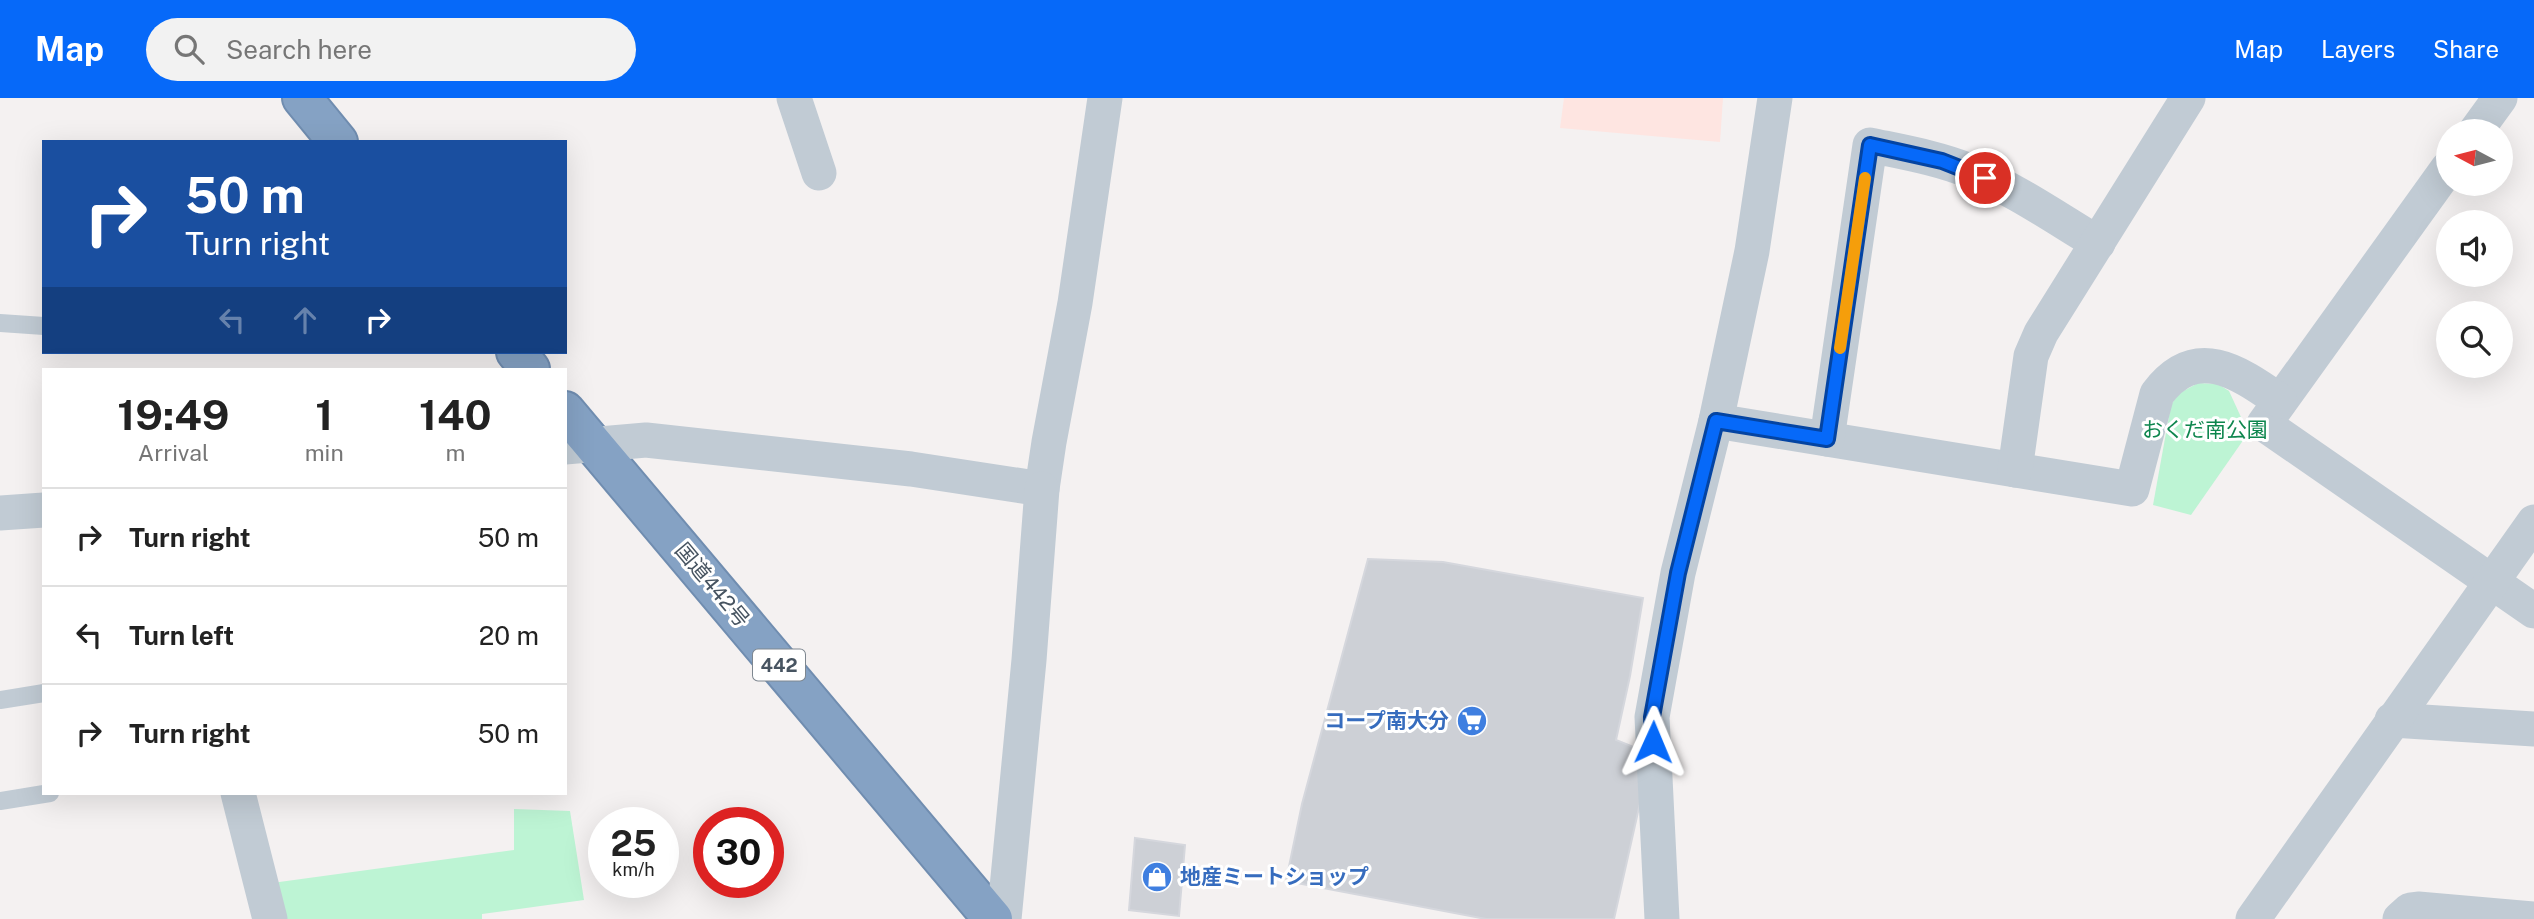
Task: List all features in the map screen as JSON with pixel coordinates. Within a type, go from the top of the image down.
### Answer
[{"type":"highway","points":[[302,98],[336,140]]},
{"type":"highway","points":[[518,354],[529,368]]},
{"type":"highway","name":"国道442号","points":[[567,416],[579,445],[993,919]]},
{"type":"street","points":[[794,98],[819,173]]},
{"type":"street","points":[[1004,919],[1029,660],[1042,489],[1075,303],[1105,98]]},
{"type":"street","points":[[1662,919],[1652,717],[1678,573],[1716,421],[1752,251],[1775,98]]},
{"type":"street","points":[[2015,470],[2031,356],[2041,333],[2188,98]]},
{"type":"street","points":[[2485,119],[2500,98]]},
{"type":"street","points":[[1827,439],[1870,145],[1942,161],[1970,171],[2000,185],[2098,243]]},
{"type":"street","points":[[2436,185],[2264,424],[2534,611]]},
{"type":"street","points":[[1716,421],[2132,489],[2157,394],[2167,382],[2185,369],[2196,365],[2234,371],[2280,401]]},
{"type":"street","points":[[579,445],[646,440],[911,470],[1042,489]]},
{"type":"street","points":[[0,513],[42,510]]},
{"type":"street","points":[[2253,919],[2534,522]]},
{"type":"street","points":[[2392,720],[2534,729]]},
{"type":"street","points":[[239,795],[270,919]]},
{"type":"street","points":[[2400,919],[2410,910],[2418,909],[2534,919]]},
{"type":"lane","points":[[0,323],[42,326]]},
{"type":"lane","points":[[0,700],[42,693]]},
{"type":"lane","points":[[0,801],[42,794]]},
{"type":"shaded area","points":[[1564,98],[1723,98],[1720,142],[1560,128]]},
{"type":"green space","name":"おくだ南公園","points":[[2198,383],[2218,384],[2229,391],[2246,428],[2244,439],[2191,515],[2153,505],[2171,405],[2178,394]]},
{"type":"green space","points":[[514,809],[570,811],[584,900],[482,914],[482,919],[280,919],[272,883],[514,850]]},
{"type":"building","name":"コープ南大分","points":[[1368,559],[1443,562],[1643,598],[1616,740],[1651,754],[1614,919],[1486,919],[1286,881],[1302,804]]},
{"type":"building","name":"地産ミートショップ","points":[[1135,838],[1185,845],[1179,916],[1129,910]]},
{"type":"slow traffic","points":[[1840,348],[1865,178]]},
{"type":"place","name":"コープ南大分","points":[[1472,721]]},
{"type":"place","name":"地産ミートショップ","points":[[1157,877]]},
{"type":"route","points":[[1653,742],[1652,717],[1678,573],[1716,421],[1827,439],[1870,145],[1942,161],[1985,178]]}]
